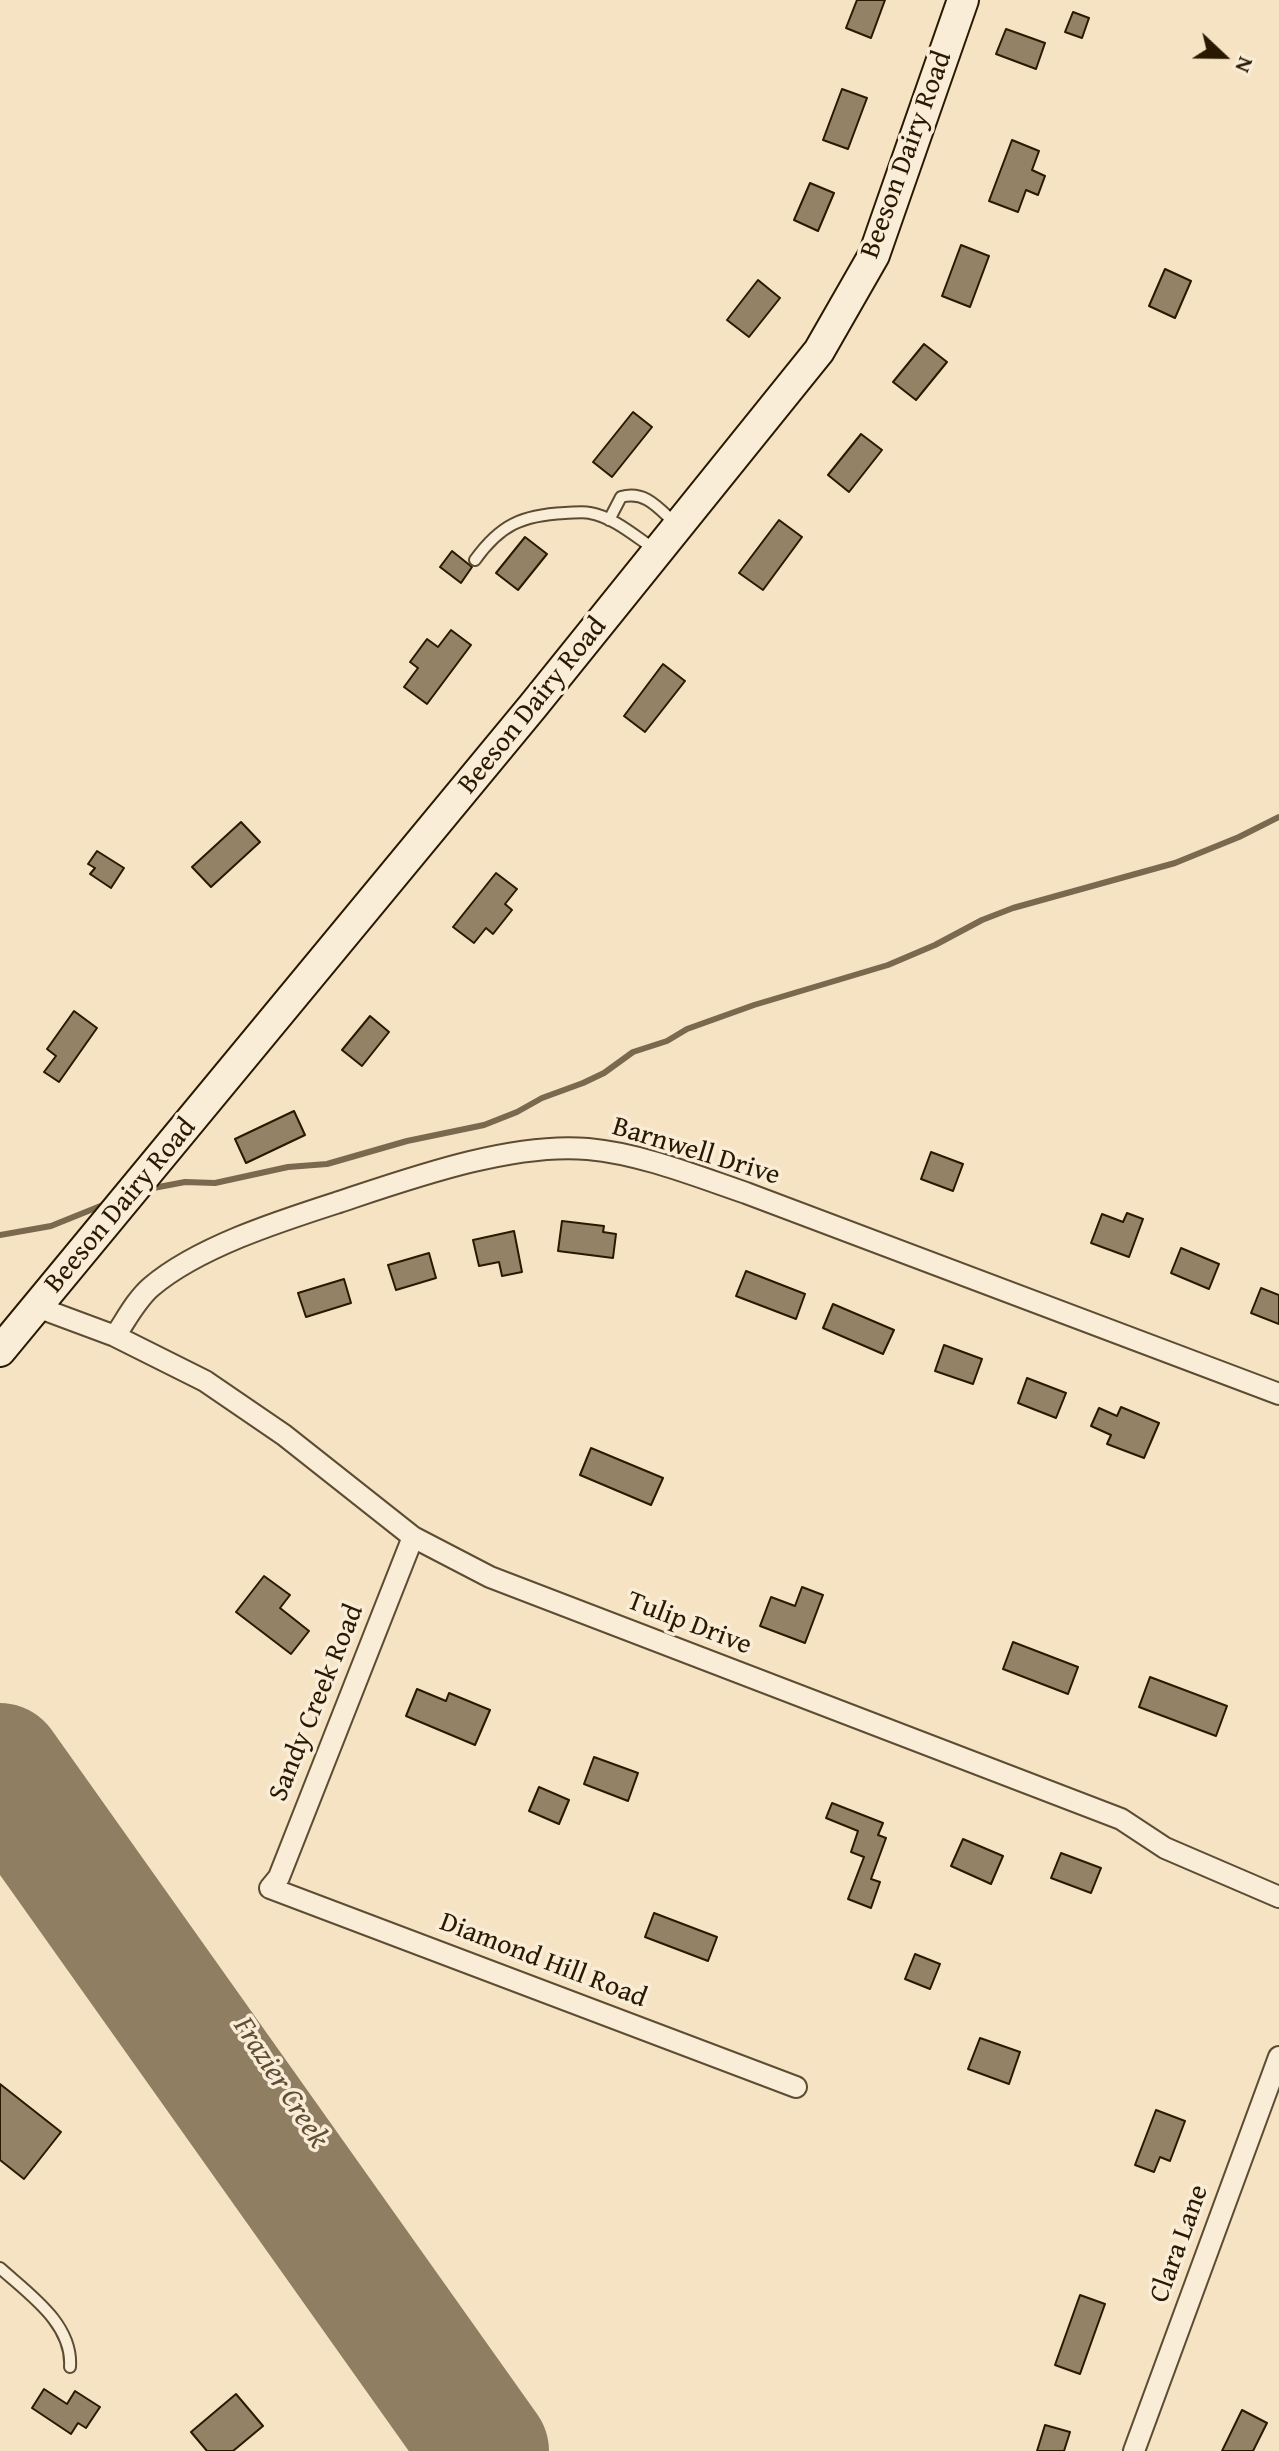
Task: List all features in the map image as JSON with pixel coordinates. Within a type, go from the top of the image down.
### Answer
[{"type":"street","name":"Beeson Dairy Road","points":[[0,1351],[658,552],[819,351],[874,255],[963,0]]},
{"type":"street","name":"Barnwell Drive","points":[[115,1336],[139,1300],[172,1272],[232,1240],[272,1224],[379,1189],[470,1164],[532,1151],[589,1149],[623,1155],[746,1193],[1279,1394]]},
{"type":"street","name":"Tulip Drive","points":[[37,1307],[115,1336],[205,1381],[284,1435],[413,1537],[490,1577],[1121,1819],[1165,1848],[1279,1897]]},
{"type":"street","name":"Sandy Creek Road","points":[[270,1888],[279,1877],[413,1537]]},
{"type":"street","name":"Diamond Hill Road","points":[[270,1888],[796,2087]]},
{"type":"street","name":"Clara Lane","points":[[1134,2451],[1279,2057]]},
{"type":"lane","points":[[609,520],[621,497],[633,494],[642,496],[678,526]]},
{"type":"lane","points":[[475,560],[488,542],[517,519],[590,512],[609,520],[658,552]]},
{"type":"lane","points":[[0,2268],[54,2319],[67,2340],[71,2354],[70,2367]]},
{"type":"building","points":[[857,0],[885,0],[871,38],[846,28]]},
{"type":"building","points":[[1073,12],[1089,18],[1082,38],[1065,32]]},
{"type":"building","points":[[1006,29],[1045,43],[1036,69],[996,54]]},
{"type":"building","points":[[842,89],[867,98],[848,149],[823,140]]},
{"type":"building","points":[[1012,140],[1039,151],[1032,170],[1045,176],[1038,195],[1026,190],[1018,212],[989,201]]},
{"type":"building","points":[[810,183],[834,193],[818,231],[794,220]]},
{"type":"building","points":[[961,245],[989,256],[970,307],[942,296]]},
{"type":"building","points":[[1165,269],[1191,281],[1175,318],[1149,306]]},
{"type":"building","points":[[758,280],[780,298],[749,337],[727,320]]},
{"type":"building","points":[[924,344],[947,362],[916,400],[893,382]]},
{"type":"building","points":[[633,412],[652,427],[612,477],[593,462]]},
{"type":"building","points":[[861,434],[882,450],[849,492],[828,475]]},
{"type":"building","points":[[779,520],[802,537],[763,590],[739,573]]},
{"type":"building","points":[[525,537],[547,554],[518,590],[496,573]]},
{"type":"building","points":[[452,551],[472,567],[461,583],[440,567]]},
{"type":"building","points":[[451,630],[471,645],[427,704],[404,687],[418,668],[410,662],[427,639],[438,647]]},
{"type":"building","points":[[663,664],[685,681],[645,732],[624,716]]},
{"type":"building","points":[[241,822],[260,842],[211,887],[192,867]]},
{"type":"building","points":[[97,851],[124,868],[111,888],[90,874],[95,868],[88,864]]},
{"type":"building","points":[[496,873],[517,889],[505,904],[512,910],[493,934],[486,928],[474,943],[453,927]]},
{"type":"building","points":[[74,1011],[97,1028],[59,1082],[44,1072],[56,1056],[47,1049]]},
{"type":"building","points":[[370,1016],[389,1032],[362,1066],[342,1050]]},
{"type":"building","points":[[294,1111],[305,1135],[246,1163],[235,1139]]},
{"type":"building","points":[[931,1152],[963,1164],[953,1191],[921,1179]]},
{"type":"building","points":[[1127,1213],[1143,1219],[1129,1257],[1091,1243],[1102,1214],[1123,1222]]},
{"type":"building","points":[[562,1221],[604,1226],[603,1232],[616,1234],[613,1258],[558,1251]]},
{"type":"building","points":[[514,1231],[522,1272],[502,1276],[499,1262],[479,1266],[473,1240]]},
{"type":"building","points":[[1181,1248],[1219,1264],[1209,1289],[1171,1273]]},
{"type":"building","points":[[429,1253],[436,1278],[396,1290],[388,1265]]},
{"type":"building","points":[[746,1271],[805,1294],[796,1319],[736,1296]]},
{"type":"building","points":[[344,1279],[351,1303],[306,1317],[298,1293]]},
{"type":"building","points":[[1261,1288],[1279,1295],[1279,1324],[1251,1313]]},
{"type":"building","points":[[833,1304],[894,1330],[883,1354],[823,1328]]},
{"type":"building","points":[[944,1345],[982,1359],[973,1384],[935,1371]]},
{"type":"building","points":[[1027,1378],[1066,1393],[1056,1418],[1018,1403]]},
{"type":"building","points":[[1121,1407],[1159,1423],[1144,1458],[1107,1444],[1111,1435],[1091,1426],[1099,1408],[1117,1416]]},
{"type":"building","points":[[591,1448],[663,1478],[651,1505],[580,1475]]},
{"type":"building","points":[[264,1576],[290,1595],[280,1608],[309,1631],[291,1654],[236,1612]]},
{"type":"building","points":[[802,1587],[823,1595],[805,1643],[760,1626],[771,1597],[795,1606]]},
{"type":"building","points":[[1013,1642],[1078,1667],[1068,1694],[1003,1669]]},
{"type":"building","points":[[1150,1677],[1227,1706],[1216,1736],[1139,1707]]},
{"type":"building","points":[[417,1689],[446,1701],[449,1693],[490,1710],[475,1745],[406,1716]]},
{"type":"building","points":[[594,1757],[638,1773],[628,1801],[584,1784]]},
{"type":"building","points":[[539,1787],[569,1800],[559,1824],[529,1811]]},
{"type":"building","points":[[832,1803],[883,1823],[878,1835],[886,1838],[871,1879],[880,1882],[871,1908],[848,1899],[864,1857],[851,1852],[858,1831],[826,1818]]},
{"type":"building","points":[[963,1839],[1003,1856],[991,1884],[951,1866]]},
{"type":"building","points":[[1061,1853],[1101,1868],[1091,1893],[1051,1878]]},
{"type":"building","points":[[654,1913],[717,1937],[708,1961],[645,1937]]},
{"type":"building","points":[[915,1954],[940,1964],[930,1989],[905,1979]]},
{"type":"building","points":[[980,2038],[1020,2052],[1009,2084],[968,2069]]},
{"type":"building","points":[[0,2084],[61,2132],[24,2179],[0,2160]]},
{"type":"building","points":[[1156,2110],[1185,2121],[1170,2161],[1160,2157],[1154,2172],[1135,2165]]},
{"type":"building","points":[[1080,2295],[1105,2304],[1080,2374],[1055,2365]]},
{"type":"building","points":[[44,2389],[67,2404],[75,2391],[100,2407],[86,2428],[78,2423],[71,2434],[32,2408]]},
{"type":"building","points":[[236,2394],[263,2426],[233,2451],[207,2451],[191,2432]]},
{"type":"building","points":[[1242,2410],[1267,2423],[1253,2451],[1222,2451]]},
{"type":"building","points":[[1045,2425],[1070,2432],[1064,2451],[1037,2451]]},
{"type":"waterway","points":[[148,1189],[185,1182],[215,1183],[288,1167],[327,1164],[407,1141],[484,1125],[583,1083],[604,1073],[633,1052],[667,1041],[687,1029],[754,1005],[888,965],[1013,908],[1175,863],[1279,817]]},
{"type":"waterway","points":[[0,1235],[51,1226],[108,1203]]},
{"type":"waterway","name":"Frazier Creek","points":[[0,1783],[90,1886],[190,1988],[286,2124],[347,2238],[399,2315],[442,2402],[455,2451]]},
{"type":"runway","points":[[0,1766],[486,2451]]}]
